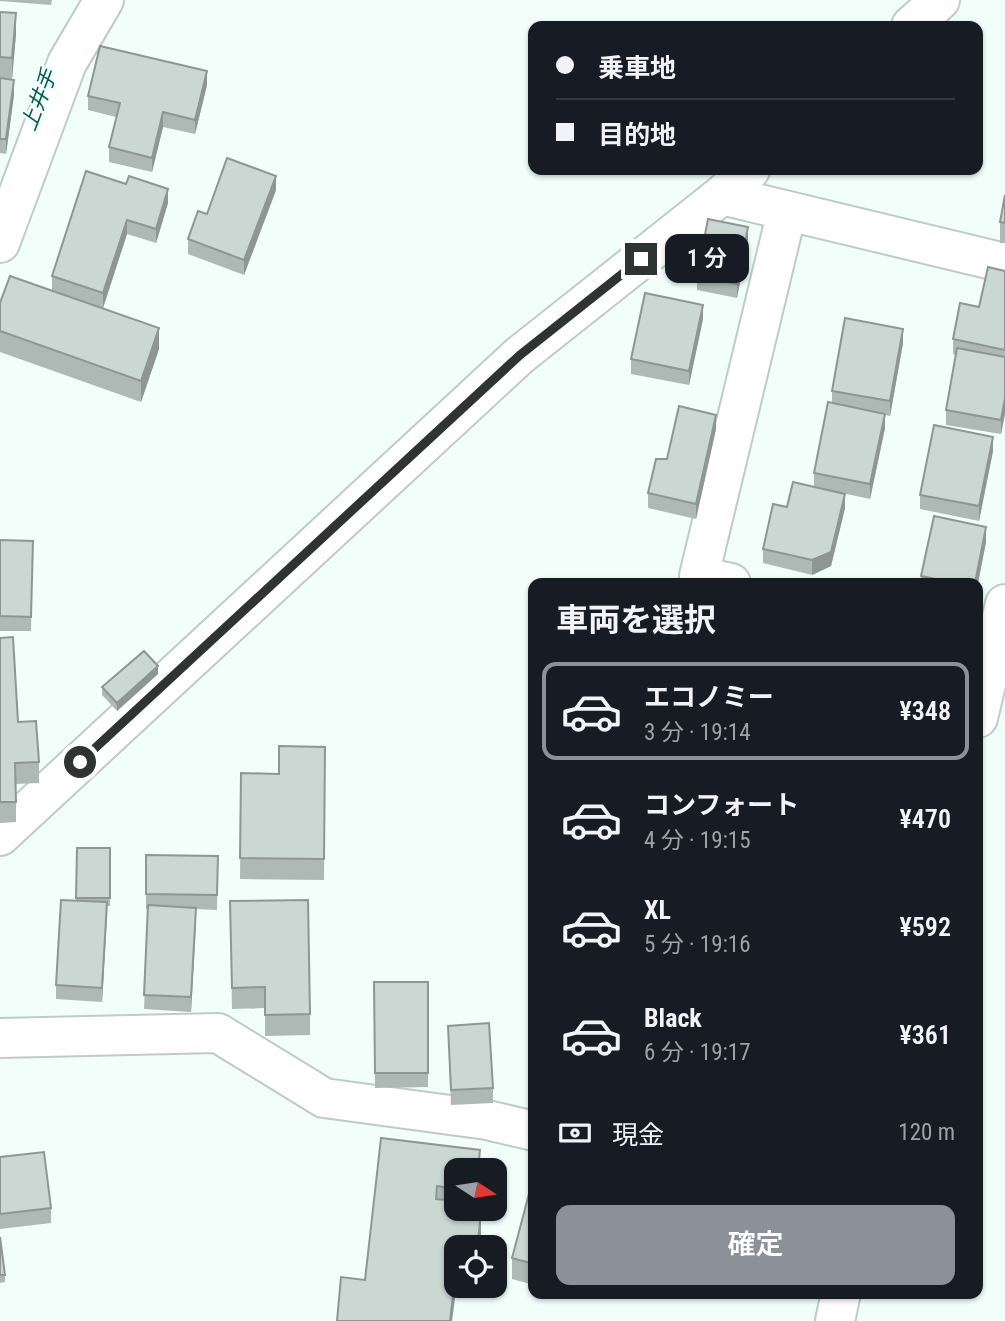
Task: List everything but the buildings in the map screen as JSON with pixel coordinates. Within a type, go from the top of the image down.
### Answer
[{"type":"street","points":[[0,243],[66,63],[104,0]]},
{"type":"street","points":[[917,21],[940,0]]},
{"type":"street","points":[[0,836],[520,355],[744,175]]},
{"type":"street","points":[[722,195],[1005,262]]},
{"type":"street","points":[[708,578],[699,576],[787,211]]},
{"type":"street","points":[[983,687],[993,626]]},
{"type":"street","points":[[0,1038],[218,1033],[324,1098],[487,1120],[528,1130]]},
{"type":"street","points":[[835,1321],[840,1299]]},
{"type":"route","points":[[80,762],[520,355],[641,259]]},
{"type":"water label","name":"上井手","points":[[39,100]]}]
